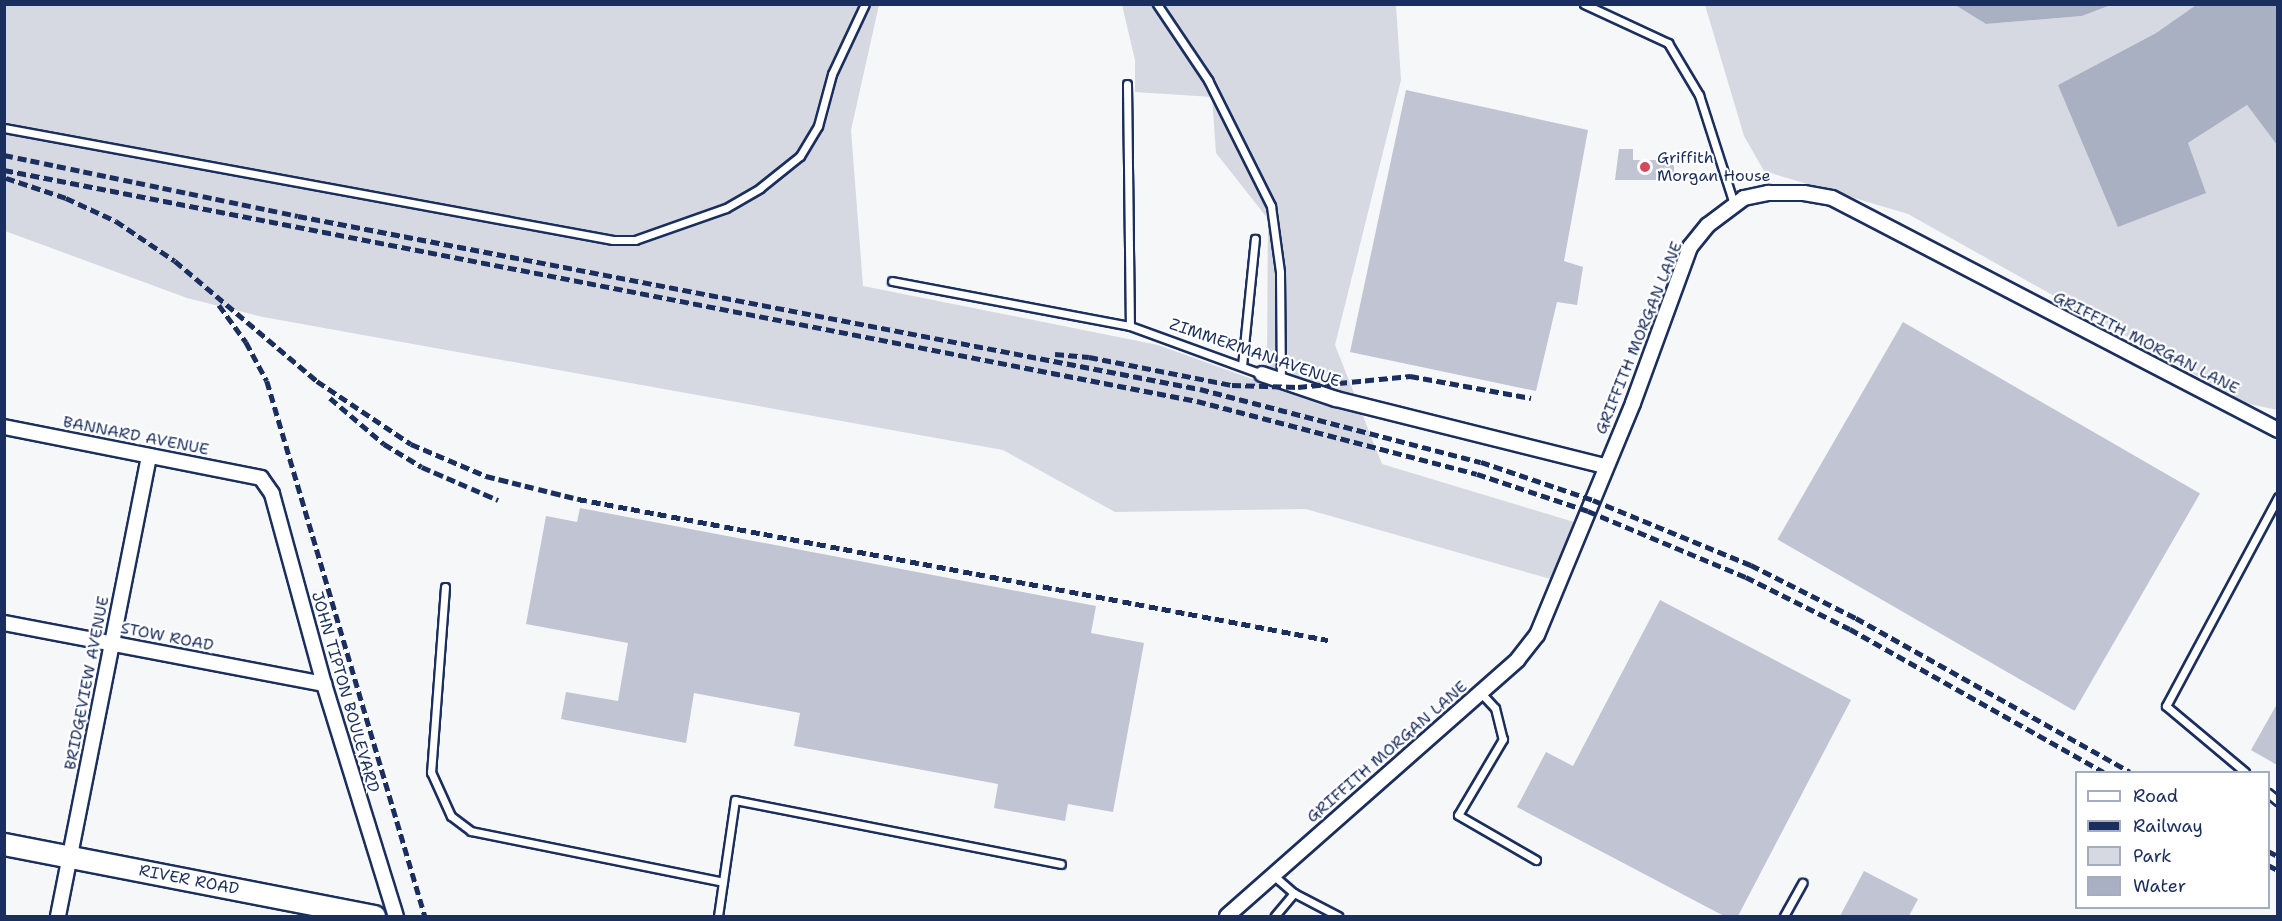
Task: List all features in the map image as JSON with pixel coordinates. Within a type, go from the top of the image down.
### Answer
[{"type":"main road","name":"RIVER ROAD","points":[[4,844],[374,916]]},
{"type":"street","name":"GRIFFITH MORGAN LANE","points":[[1227,916],[1518,659],[1537,635],[1690,247],[1708,225],[1734,204],[1768,193],[1804,193],[1832,198],[2277,430]]},
{"type":"street","name":"ZIMMERMAN AVENUE","points":[[1262,374],[1336,399],[1605,466]]},
{"type":"street","name":"BANNARD AVENUE","points":[[4,426],[261,478]]},
{"type":"street","name":"BRIDGEVIEW AVENUE","points":[[58,916],[72,857],[111,642],[149,456]]},
{"type":"street","name":"JOHN TIPTON BOULEVARD","points":[[261,478],[272,494],[324,684],[396,916]]},
{"type":"street","name":"STOW ROAD","points":[[4,623],[324,684]]},
{"type":"lane","points":[[4,128],[613,240],[635,240],[726,208],[760,188],[800,156],[818,126],[832,74],[865,4]]},
{"type":"lane","points":[[1157,4],[1213,90],[1271,206],[1280,272],[1281,381]]},
{"type":"lane","points":[[1584,4],[1668,43],[1699,94],[1734,204]]},
{"type":"lane","points":[[1127,84],[1130,326]]},
{"type":"lane","points":[[1242,366],[1255,239]]},
{"type":"lane","name":"ZIMMERMAN AVENUE","points":[[892,281],[1130,326],[1262,374]]},
{"type":"lane","points":[[2244,771],[2166,706],[2277,497]]},
{"type":"lane","points":[[445,587],[431,771],[451,816],[471,831],[723,882]]},
{"type":"lane","points":[[1480,692],[1495,708],[1503,740],[1458,815],[1536,860]]},
{"type":"lane","points":[[718,916],[735,800],[1061,864]]},
{"type":"lane","points":[[1274,875],[1294,893],[1338,916]]},
{"type":"lane","points":[[1784,916],[1802,883]]},
{"type":"lane","points":[[1275,916],[1294,893]]},
{"type":"green space","points":[[5,5],[879,5],[851,130],[863,286],[1158,345],[1252,379],[1262,374],[1267,359],[1268,219],[1216,153],[1212,97],[1135,92],[1135,60],[1122,5],[1396,5],[1401,80],[1335,345],[1382,464],[1584,525],[1561,582],[1306,509],[1115,512],[1003,450],[263,317],[187,298],[5,231]]},
{"type":"green space","points":[[1705,5],[1955,5],[1986,24],[2082,16],[2111,5],[2196,5],[2156,33],[2058,85],[2188,143],[2247,105],[2277,145],[2277,410],[2245,403],[1908,214],[1764,171],[1744,136]]},
{"type":"water","points":[[1955,5],[2111,5],[2082,16],[1986,24]]},
{"type":"water","points":[[2196,5],[2277,5],[2277,145],[2247,105],[2188,143],[2206,193],[2118,227],[2058,85],[2156,33]]},
{"type":"building","points":[[1406,90],[1588,130],[1564,261],[1583,267],[1577,305],[1557,302],[1536,391],[1350,352]]},
{"type":"building","name":"Griffith Morgan House","points":[[1619,149],[1633,149],[1633,160],[1674,160],[1674,175],[1670,175],[1670,180],[1615,180]]},
{"type":"building","points":[[1903,322],[2200,493],[2075,711],[1778,539]]},
{"type":"building","points":[[580,508],[1096,606],[1091,633],[1144,643],[1113,812],[1068,804],[1065,821],[994,808],[998,784],[794,746],[800,713],[694,693],[686,743],[561,719],[566,692],[618,701],[628,643],[526,624],[546,516],[577,522]]},
{"type":"building","points":[[1660,600],[1851,700],[1738,916],[1724,916],[1517,807],[1546,752],[1573,766]]},
{"type":"building","points":[[2277,704],[2277,765],[2251,750]]},
{"type":"building","points":[[1864,871],[1918,899],[1909,916],[1840,916]]},
{"type":"railway","points":[[4,155],[298,216],[1200,389],[1481,462],[1593,500],[1751,565],[1856,618],[2128,771]]},
{"type":"railway","points":[[4,170],[1197,401],[1477,474],[1588,511],[1746,577],[1850,629],[2102,771]]},
{"type":"railway","points":[[6,178],[66,198],[116,221],[175,261],[317,381],[411,444],[486,476],[578,499],[1328,640]]},
{"type":"railway","points":[[219,305],[246,342],[267,381],[425,916]]},
{"type":"railway","points":[[1055,354],[1089,357],[1232,385],[1298,387],[1410,376],[1531,398]]},
{"type":"railway","points":[[330,398],[384,444],[422,467],[498,500]]},
{"type":"railway","points":[[2270,852],[2278,856]]},
{"type":"railway","points":[[2270,866],[2278,870]]},
{"type":"place","name":"Griffith Morgan House","points":[[1645,167]]}]
